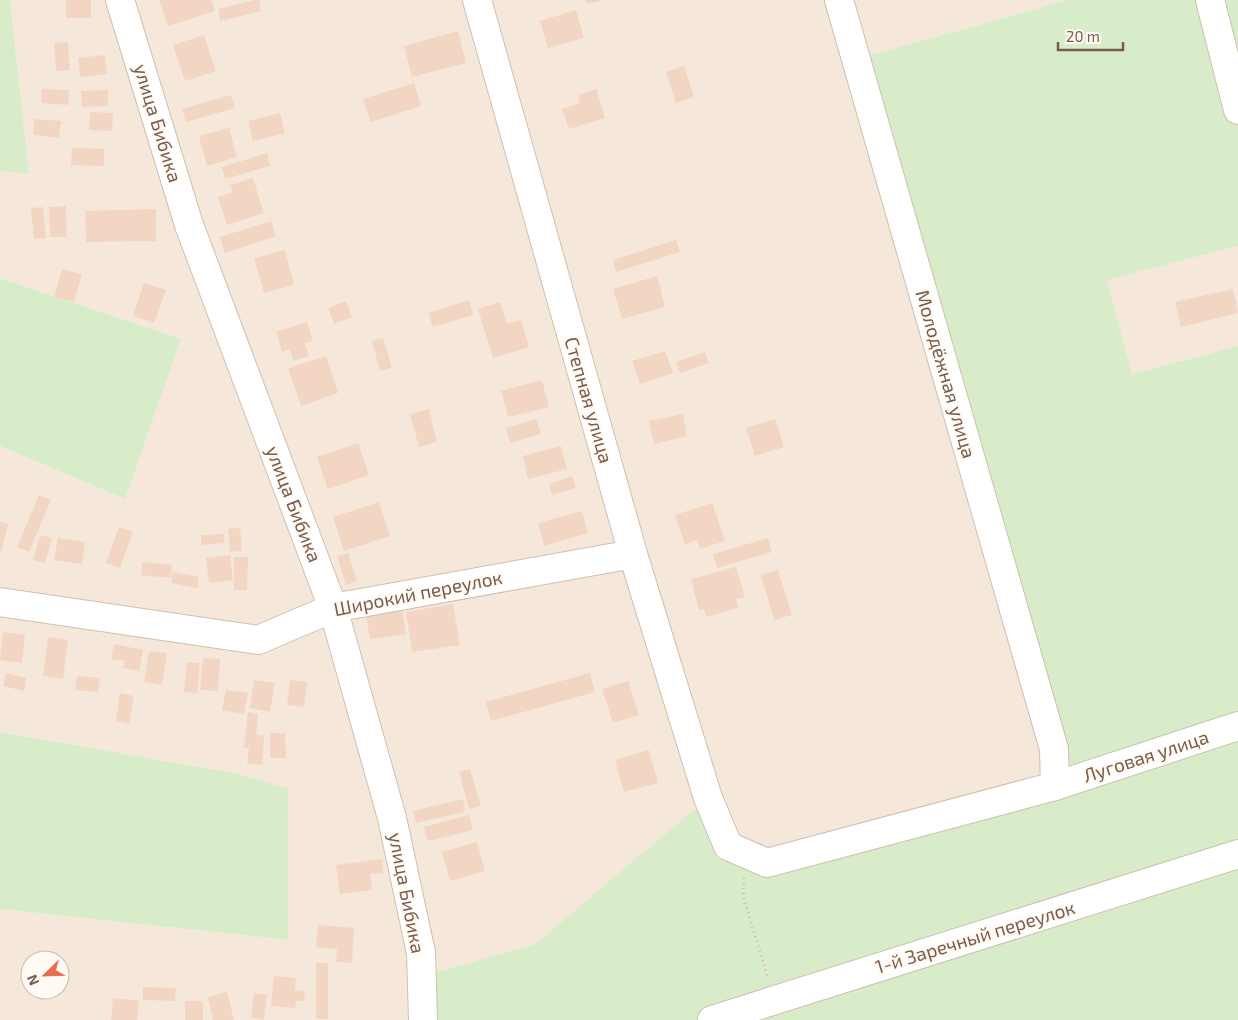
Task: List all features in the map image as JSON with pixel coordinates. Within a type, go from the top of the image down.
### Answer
[{"type":"street","name":"улица Бибика","points":[[120,0],[189,225],[333,608],[392,818],[421,953],[424,1020]]},
{"type":"street","name":"Степная улица","points":[[477,0],[633,554],[708,798],[728,846],[744,853]]},
{"type":"street","name":"Молодёжная улица","points":[[839,0],[1054,749],[1055,786]]},
{"type":"street","points":[[1210,0],[1238,110]]},
{"type":"street","name":"Широкий переулок","points":[[0,602],[258,640],[333,608],[633,554]]},
{"type":"street","name":"Луговая улица","points":[[744,853],[767,863],[1055,786],[1238,726]]},
{"type":"street","name":"1-й Заречный переулок","points":[[712,1020],[1238,854]]},
{"type":"path","points":[[744,853],[743,896],[774,1000]]},
{"type":"shaded area","points":[[10,0],[1068,0],[856,59],[1055,786],[767,863],[728,846],[708,799],[535,944],[422,976],[423,1020],[0,1020],[0,909],[288,940],[287,788],[234,773],[0,732],[0,446],[125,499],[181,339],[0,278],[0,171],[29,174]]},
{"type":"shaded area","points":[[1238,246],[1238,346],[1132,374],[1107,280]]},
{"type":"green space","points":[[0,0],[10,0],[29,174],[0,171]]},
{"type":"green space","points":[[1068,0],[1238,0],[1238,246],[1107,280],[1132,374],[1238,346],[1238,1020],[423,1020],[422,976],[535,944],[708,798],[728,846],[767,863],[1054,786],[856,59]]},
{"type":"green space","points":[[0,278],[181,339],[125,499],[0,446]]},
{"type":"green space","points":[[0,732],[234,773],[288,788],[288,940],[0,909]]},
{"type":"building","points":[[66,0],[91,0],[91,18],[66,18]]},
{"type":"building","points":[[159,0],[212,0],[215,11],[168,26]]},
{"type":"building","points":[[259,0],[261,11],[220,21],[218,9]]},
{"type":"building","points":[[586,0],[601,0],[601,1],[587,4]]},
{"type":"building","points":[[576,10],[584,38],[548,48],[540,21]]},
{"type":"building","points":[[458,31],[466,63],[412,77],[404,46]]},
{"type":"building","points":[[204,35],[216,71],[185,81],[173,45]]},
{"type":"building","points":[[68,42],[70,70],[56,71],[54,43]]},
{"type":"building","points":[[105,55],[107,74],[80,77],[78,58]]},
{"type":"building","points":[[684,66],[694,97],[676,103],[666,72]]},
{"type":"building","points":[[414,83],[421,106],[371,122],[363,99]]},
{"type":"building","points":[[42,89],[69,90],[68,105],[41,103]]},
{"type":"building","points":[[596,89],[605,118],[569,129],[562,109],[580,103],[578,95]]},
{"type":"building","points":[[108,90],[108,106],[82,107],[81,91]]},
{"type":"building","points":[[231,95],[235,108],[186,122],[182,109]]},
{"type":"building","points":[[90,112],[113,113],[112,131],[89,130]]},
{"type":"building","points":[[280,113],[285,133],[253,141],[248,121]]},
{"type":"building","points":[[34,119],[61,121],[59,138],[33,135]]},
{"type":"building","points":[[229,128],[237,157],[207,166],[199,136]]},
{"type":"building","points":[[72,148],[104,149],[104,166],[71,165]]},
{"type":"building","points":[[267,153],[270,166],[225,179],[222,167]]},
{"type":"building","points":[[253,178],[264,213],[227,225],[218,197],[233,192],[230,185]]},
{"type":"building","points":[[66,206],[67,237],[50,237],[49,207]]},
{"type":"building","points":[[43,207],[46,238],[34,239],[31,208]]},
{"type":"building","points":[[156,209],[156,241],[86,242],[85,211]]},
{"type":"building","points":[[271,221],[276,236],[225,253],[220,237]]},
{"type":"building","points":[[676,240],[680,252],[616,272],[613,260]]},
{"type":"building","points":[[285,250],[294,285],[264,293],[254,258]]},
{"type":"building","points":[[62,269],[82,274],[74,302],[54,297]]},
{"type":"building","points":[[657,276],[665,307],[622,319],[613,289]]},
{"type":"building","points":[[144,283],[166,290],[154,323],[133,316]]},
{"type":"building","points":[[1233,289],[1238,313],[1181,327],[1175,302]]},
{"type":"building","points":[[469,300],[473,315],[433,327],[428,313]]},
{"type":"building","points":[[346,301],[352,317],[334,324],[328,308]]},
{"type":"building","points":[[500,302],[507,324],[521,320],[529,347],[493,358],[478,309]]},
{"type":"building","points":[[307,322],[313,341],[305,343],[309,356],[293,361],[290,349],[282,352],[276,332]]},
{"type":"building","points":[[383,338],[392,368],[380,371],[372,341]]},
{"type":"building","points":[[665,351],[673,373],[640,384],[632,361]]},
{"type":"building","points":[[705,352],[709,363],[680,373],[676,362]]},
{"type":"building","points":[[326,356],[338,393],[301,406],[288,368]]},
{"type":"building","points":[[542,380],[549,407],[508,417],[501,391]]},
{"type":"building","points":[[429,409],[437,442],[419,447],[410,414]]},
{"type":"building","points":[[683,414],[687,436],[654,444],[649,421]]},
{"type":"building","points":[[536,419],[541,434],[510,443],[506,428]]},
{"type":"building","points":[[775,419],[784,447],[755,456],[746,428]]},
{"type":"building","points":[[358,443],[369,475],[328,489],[317,457]]},
{"type":"building","points":[[561,446],[567,469],[528,479],[523,456]]},
{"type":"building","points":[[572,476],[576,488],[552,495],[549,484]]},
{"type":"building","points":[[39,495],[51,500],[29,552],[17,547]]},
{"type":"building","points":[[379,502],[390,536],[344,551],[333,517]]},
{"type":"building","points":[[712,503],[725,541],[700,549],[697,540],[685,544],[675,515]]},
{"type":"building","points":[[582,511],[588,533],[544,546],[538,523]]},
{"type":"building","points":[[0,522],[8,524],[1,553],[0,553]]},
{"type":"building","points":[[119,527],[133,532],[120,568],[106,563]]},
{"type":"building","points":[[240,528],[242,551],[230,552],[228,529]]},
{"type":"building","points":[[224,534],[224,543],[201,545],[201,535]]},
{"type":"building","points":[[40,535],[52,538],[45,563],[33,560]]},
{"type":"building","points":[[58,538],[85,542],[82,564],[54,560]]},
{"type":"building","points":[[768,538],[772,552],[717,568],[713,554]]},
{"type":"building","points":[[348,553],[357,581],[346,585],[337,556]]},
{"type":"building","points":[[230,555],[233,580],[209,583],[206,558]]},
{"type":"building","points":[[234,557],[248,557],[247,590],[234,590]]},
{"type":"building","points":[[142,562],[172,565],[171,578],[141,575]]},
{"type":"building","points":[[736,567],[745,597],[736,599],[738,608],[706,617],[704,609],[699,610],[691,579]]},
{"type":"building","points":[[778,570],[792,615],[774,620],[761,575]]},
{"type":"building","points":[[173,572],[199,577],[197,588],[171,583]]},
{"type":"building","points":[[453,604],[460,645],[412,652],[406,612]]},
{"type":"building","points":[[402,609],[406,634],[370,639],[366,615]]},
{"type":"building","points":[[3,632],[25,635],[22,663],[0,660]]},
{"type":"building","points":[[48,637],[68,640],[63,679],[43,676]]},
{"type":"building","points":[[114,644],[143,650],[139,671],[123,668],[125,661],[111,659]]},
{"type":"building","points":[[149,651],[167,653],[162,685],[144,682]]},
{"type":"building","points":[[203,658],[220,659],[218,691],[200,690]]},
{"type":"building","points":[[187,662],[200,663],[197,693],[184,692]]},
{"type":"building","points":[[6,673],[26,678],[24,691],[3,686]]},
{"type":"building","points":[[590,673],[595,692],[491,721],[486,702]]},
{"type":"building","points":[[77,676],[100,678],[98,692],[75,690]]},
{"type":"building","points":[[254,680],[275,683],[270,712],[250,708]]},
{"type":"building","points":[[290,680],[307,682],[304,707],[287,705]]},
{"type":"building","points":[[628,681],[639,715],[613,723],[602,689]]},
{"type":"building","points":[[226,690],[248,693],[244,714],[222,710]]},
{"type":"building","points":[[120,693],[134,696],[129,724],[116,721]]},
{"type":"building","points":[[248,712],[258,714],[256,735],[264,736],[262,765],[247,763],[249,748],[244,748]]},
{"type":"building","points":[[270,733],[285,733],[286,758],[270,758]]},
{"type":"building","points":[[649,750],[658,783],[624,792],[615,760]]},
{"type":"building","points":[[470,769],[481,806],[469,809],[459,772]]},
{"type":"building","points":[[463,799],[465,812],[416,823],[413,811]]},
{"type":"building","points":[[469,815],[473,830],[428,841],[424,827]]},
{"type":"building","points":[[477,842],[485,871],[450,881],[442,852]]},
{"type":"building","points":[[382,859],[383,873],[370,874],[372,890],[340,894],[336,865]]},
{"type":"building","points":[[318,925],[354,928],[352,963],[336,962],[337,949],[316,947]]},
{"type":"building","points":[[316,963],[328,963],[328,1019],[316,1019]]},
{"type":"building","points":[[274,976],[296,978],[295,990],[305,991],[304,1001],[296,1001],[295,1008],[271,1006]]},
{"type":"building","points":[[143,987],[176,988],[175,1001],[143,1000]]},
{"type":"building","points":[[227,992],[234,1020],[213,1020],[208,997]]},
{"type":"building","points":[[254,993],[267,995],[264,1020],[251,1018]]},
{"type":"building","points":[[113,998],[139,1001],[137,1020],[111,1020]]},
{"type":"building","points":[[185,1001],[203,1001],[203,1020],[185,1020]]}]
